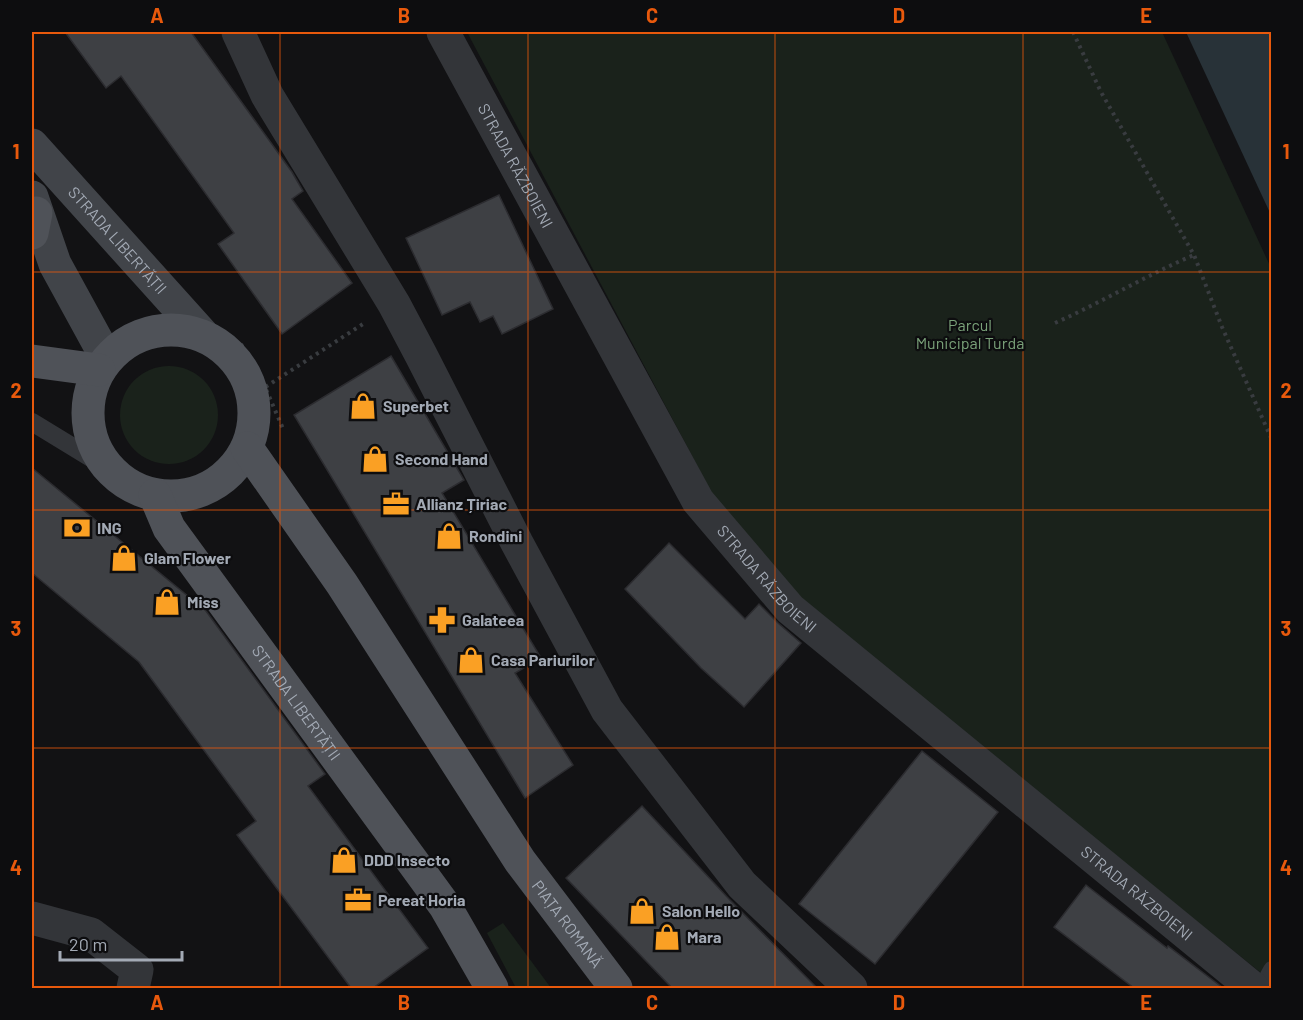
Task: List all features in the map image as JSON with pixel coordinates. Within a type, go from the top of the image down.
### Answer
[{"type":"main road","name":"STRADA LIBERTĂȚII","points":[[32,145],[204,336]]},
{"type":"main road","points":[[33,214],[103,364]]},
{"type":"main road","points":[[165,329],[204,336],[226,350],[243,370],[253,395],[255,422],[247,448],[225,477],[192,494],[155,495],[130,486],[109,469],[95,447],[88,421],[90,394],[103,364],[127,341],[165,329]]},
{"type":"main road","points":[[32,361],[103,364]]},
{"type":"main road","name":"PIAȚA ROMANĂ","points":[[247,448],[342,584],[520,861],[616,988]]},
{"type":"main road","name":"STRADA LIBERTĂȚII","points":[[155,495],[169,528],[445,906],[492,988]]},
{"type":"street","points":[[238,32],[267,95],[394,304],[517,543],[607,710],[742,885],[850,988]]},
{"type":"street","name":"STRADA RĂZBOIENI","points":[[443,32],[698,501],[790,609],[1253,988]]},
{"type":"street","points":[[32,918],[91,933],[137,969],[133,988]]},
{"type":"lane","points":[[32,422],[109,469]]},
{"type":"lane","points":[[1262,988],[1272,970]]},
{"type":"path","points":[[1073,32],[1101,92],[1194,255],[1222,327],[1272,440]]},
{"type":"path","points":[[1055,323],[1194,255]]},
{"type":"path","points":[[253,395],[394,304]]},
{"type":"green space","name":"Parcul Municipal Turda","points":[[467,32],[1162,32],[1271,268],[1271,981],[800,602],[716,501]]},
{"type":"green space","points":[[169,366],[188,370],[203,381],[214,396],[218,415],[214,434],[203,449],[188,460],[169,464],[150,460],[135,449],[124,434],[120,415],[124,396],[135,381],[150,370]]},
{"type":"green space","points":[[503,923],[551,988],[516,988],[487,933]]},
{"type":"shaded area","points":[[1186,32],[1271,32],[1271,215]]},
{"type":"building","points":[[65,32],[191,32],[292,172],[303,191],[292,199],[352,283],[282,334],[218,244],[234,233],[121,76],[106,88]]},
{"type":"building","points":[[499,195],[553,309],[502,334],[493,316],[480,322],[470,302],[442,315],[406,238]]},
{"type":"building","points":[[391,356],[464,480],[442,493],[541,658],[515,673],[573,765],[525,798],[294,415]]},
{"type":"building","points":[[32,468],[206,611],[325,774],[308,786],[428,948],[373,988],[351,988],[237,835],[256,821],[139,662],[32,573]]},
{"type":"building","points":[[669,543],[745,619],[759,604],[801,643],[744,707],[701,668],[625,589]]},
{"type":"building","points":[[922,751],[998,812],[875,964],[799,904]]},
{"type":"building","points":[[642,806],[817,988],[672,988],[566,878]]},
{"type":"building","points":[[1086,885],[1223,988],[1134,988],[1054,927]]},
{"type":"place","name":"Superbet","points":[[363,406]]},
{"type":"place","name":"Second Hand","points":[[375,459]]},
{"type":"place","name":"Allianz Țiriac","points":[[396,504]]},
{"type":"place","name":"ING","points":[[77,528]]},
{"type":"place","name":"Rondini","points":[[449,536]]},
{"type":"place","name":"Glam Flower","points":[[124,558]]},
{"type":"place","name":"Miss","points":[[167,602]]},
{"type":"place","name":"Galateea","points":[[442,620]]},
{"type":"place","name":"Casa Pariurilor","points":[[471,660]]},
{"type":"place","name":"DDD Insecto","points":[[344,860]]},
{"type":"place","name":"Pereat Horia","points":[[358,900]]},
{"type":"place","name":"Salon Hello","points":[[642,911]]},
{"type":"place","name":"Mara","points":[[667,937]]}]
